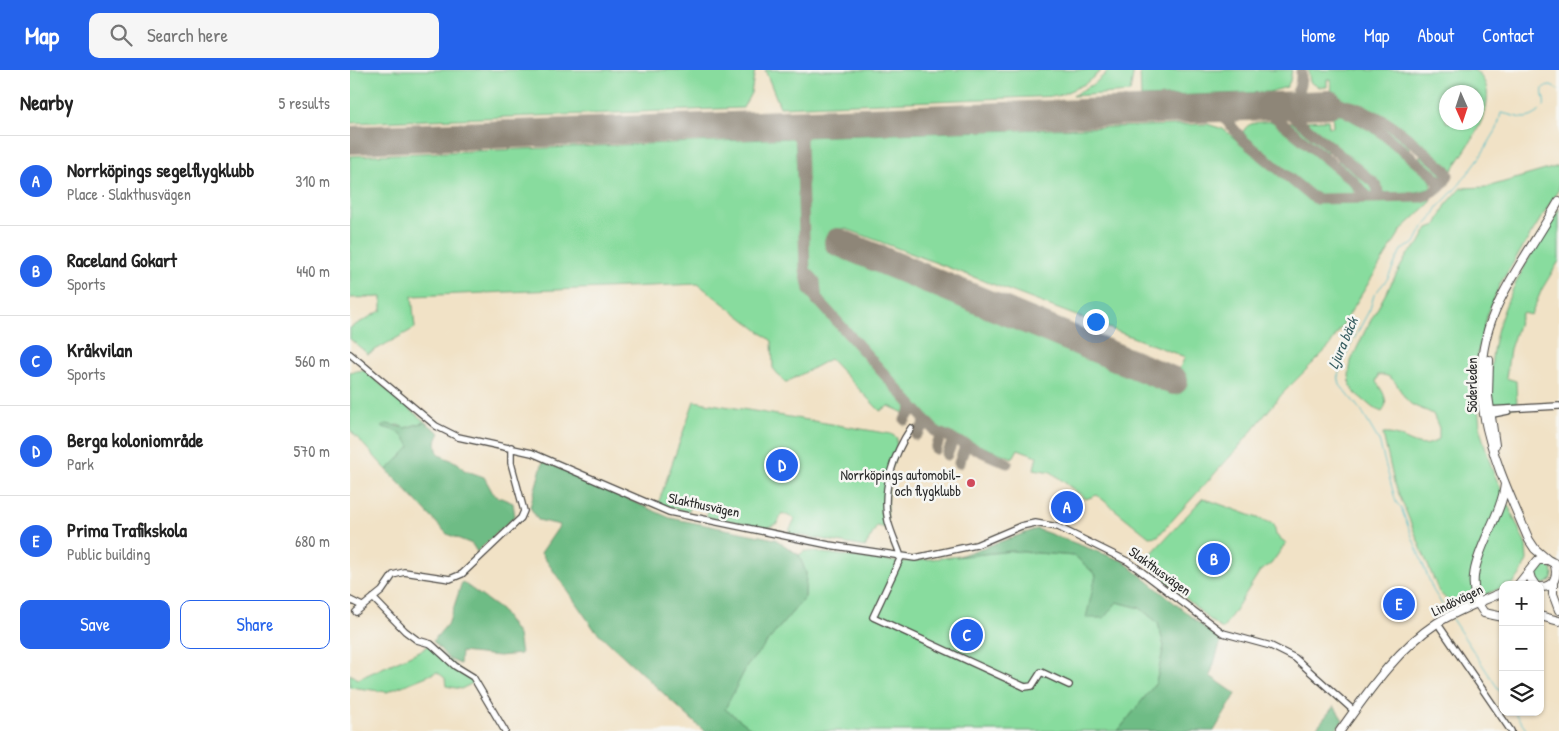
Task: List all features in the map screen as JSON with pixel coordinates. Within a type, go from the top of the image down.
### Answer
[{"type":"main road","name":"Söderleden","points":[[1530,569],[1533,554],[1529,540],[1490,447],[1482,377],[1487,339],[1500,300],[1559,202]]},
{"type":"main road","name":"Söderleden","points":[[1487,412],[1494,444],[1509,492]]},
{"type":"main road","points":[[1499,616],[1488,615],[1480,605],[1474,591],[1474,576],[1480,552],[1503,495],[1505,484]]},
{"type":"main road","name":"Söderleden","points":[[1529,540],[1535,550],[1553,563]]},
{"type":"main road","points":[[1521,581],[1538,560],[1553,563],[1556,578],[1553,594],[1558,608]]},
{"type":"main road","points":[[1530,569],[1532,581]]},
{"type":"main road","points":[[1544,584],[1556,578]]},
{"type":"main road","points":[[1544,592],[1558,608]]},
{"type":"main road","name":"Lindövägen","points":[[1480,605],[1499,594]]},
{"type":"main road","name":"Lindövägen","points":[[1340,731],[1376,681],[1413,641],[1451,618],[1499,598]]},
{"type":"main road","points":[[1544,617],[1559,621]]},
{"type":"main road","name":"Lindövägen","points":[[1402,652],[1451,618]]},
{"type":"street","name":"Slakthusvägen","points":[[350,354],[436,426],[458,437],[511,447],[578,471],[668,512],[829,545],[901,557],[928,557],[976,545],[1021,526],[1035,523],[1058,527],[1130,562],[1223,632],[1271,646],[1295,658],[1354,710]]},
{"type":"street","points":[[1487,412],[1559,406]]},
{"type":"street","points":[[910,428],[899,446],[886,497],[888,520],[901,557],[873,617],[1025,687],[1032,686],[1040,672],[1069,685]]},
{"type":"street","points":[[356,612],[373,598],[393,575],[404,572],[450,578],[462,574],[521,518],[524,511],[512,469],[511,447]]},
{"type":"street","points":[[373,598],[405,631],[417,640],[431,644],[446,659],[473,677],[505,731]]},
{"type":"street","points":[[350,600],[362,606]]},
{"type":"street","points":[[1440,627],[1511,731]]},
{"type":"green space","points":[[350,70],[755,70],[751,93],[743,108],[350,123]]},
{"type":"green space","points":[[765,70],[1102,70],[1085,84],[1058,96],[780,107]]},
{"type":"green space","points":[[1110,70],[1134,70],[1130,92],[1072,96],[1095,83]]},
{"type":"green space","points":[[1140,70],[1292,70],[1287,87],[1269,92],[1141,97]]},
{"type":"green space","points":[[1308,70],[1474,70],[1484,81],[1487,93],[1486,107],[1484,113],[1484,85],[1439,85],[1439,130],[1477,130],[1451,172],[1383,116],[1366,107],[1332,99],[1331,80],[1327,80],[1327,87],[1319,87],[1310,82]]},
{"type":"green space","points":[[1340,105],[1377,118],[1410,148],[1406,150],[1369,121]]},
{"type":"green space","points":[[1332,108],[1359,120],[1384,138],[1430,176],[1432,186],[1429,189],[1417,192],[1380,193],[1378,184],[1373,178],[1303,121],[1328,120],[1329,127],[1333,127]]},
{"type":"green space","points":[[1273,121],[1349,180],[1356,188],[1353,194],[1320,196],[1312,193],[1242,136],[1246,127],[1254,123]]},
{"type":"green space","points":[[1291,122],[1298,124],[1327,147],[1328,152],[1322,151],[1287,125]]},
{"type":"green space","points":[[1207,124],[1223,129],[1298,191],[1320,202],[1422,199],[1433,196],[1431,202],[1402,229],[1329,347],[1282,394],[1237,449],[1158,536],[1149,537],[1097,495],[1086,499],[1051,472],[1034,469],[1037,456],[1018,449],[1013,458],[951,435],[936,426],[821,296],[819,283],[808,266],[804,215],[803,137]],"holes":[[[844,228],[1185,357],[1169,391],[834,252]]]},
{"type":"green space","points":[[795,138],[804,288],[908,406],[904,413],[889,406],[880,411],[830,359],[785,383],[773,368],[772,341],[698,284],[412,296],[415,328],[368,354],[350,339],[350,328],[382,310],[382,297],[350,298],[350,156]]},
{"type":"green space","points":[[1423,156],[1439,169],[1442,175],[1440,178],[1420,163],[1419,157]]},
{"type":"green space","points":[[1338,160],[1348,163],[1359,171],[1369,181],[1374,191],[1372,193],[1339,166]]},
{"type":"green space","points":[[1559,166],[1559,189],[1500,284],[1487,316],[1478,352],[1477,400],[1481,433],[1492,469],[1526,545],[1527,560],[1520,575],[1515,581],[1499,581],[1499,589],[1461,605],[1450,603],[1439,592],[1394,482],[1383,434],[1398,436],[1418,444],[1431,443],[1439,439],[1439,428],[1433,414],[1411,404],[1394,381],[1385,375],[1378,375],[1376,382],[1385,397],[1384,408],[1382,412],[1373,408],[1355,393],[1350,385],[1349,374],[1351,361],[1365,331],[1407,255],[1419,244],[1428,228],[1436,225],[1446,205],[1461,188],[1487,187]]},
{"type":"green space","points":[[1559,209],[1559,261],[1542,289],[1531,315],[1522,313],[1510,349],[1506,378],[1516,381],[1517,407],[1503,407],[1493,404],[1491,377],[1493,350],[1499,325],[1519,277]]},
{"type":"green space","points":[[364,370],[425,422],[405,428],[398,425],[382,427],[399,433],[406,439],[410,447],[387,470],[350,430],[350,372]]},
{"type":"green space","points":[[694,401],[891,434],[897,438],[896,453],[889,476],[887,528],[877,526],[865,547],[788,533],[795,519],[782,513],[778,523],[764,529],[756,525],[706,517],[708,511],[691,506],[688,512],[658,504]]},
{"type":"green space","points":[[425,422],[440,433],[436,444],[439,455],[458,463],[464,470],[484,477],[494,495],[513,503],[515,516],[477,552],[472,544],[447,534],[387,470],[410,447],[408,442],[399,433],[381,427],[387,424],[405,428]]},
{"type":"green space","points":[[543,461],[670,518],[775,539],[799,555],[806,573],[805,597],[747,666],[725,709],[755,731],[704,731],[594,629],[541,553],[560,525],[538,520],[530,507]]},
{"type":"green space","points":[[1203,498],[1274,524],[1276,535],[1286,543],[1271,564],[1260,571],[1223,629],[1217,626],[1163,578],[1151,554]]},
{"type":"green space","points":[[1037,529],[1123,561],[1221,641],[1210,676],[1236,694],[1214,731],[1118,731],[1156,683],[1164,646],[1158,623],[1140,608],[1117,602],[1104,618],[1086,618],[1096,575],[1075,556],[1012,551],[956,557]]},
{"type":"green space","points":[[805,551],[900,562],[1012,551],[1075,556],[1096,575],[1117,602],[1140,608],[1158,623],[1164,646],[1156,683],[1118,731],[755,731],[724,709],[747,666],[805,597],[806,573],[799,555]]},
{"type":"green space","points":[[1539,565],[1547,565],[1552,570],[1552,578],[1547,583],[1536,581],[1534,578],[1534,570]]},
{"type":"green space","points":[[462,582],[501,610],[518,635],[521,654],[499,656],[461,652],[460,664],[449,659],[433,641],[449,622]]},
{"type":"green space","points":[[429,644],[475,682],[461,689],[446,686],[445,678],[437,672],[387,692],[350,687],[350,674],[358,679],[424,649]]},
{"type":"green space","points":[[1334,706],[1343,720],[1335,731],[1314,731]]},
{"type":"waterway","name":"Ljura bäck","points":[[1448,614],[1433,590],[1401,508],[1396,502],[1379,441],[1362,412],[1340,385],[1338,375],[1349,348],[1370,309],[1374,295],[1388,278],[1401,250],[1415,243],[1423,227],[1430,221],[1438,207],[1459,185],[1480,157],[1497,129],[1501,113],[1528,118],[1538,113],[1544,107],[1544,87],[1551,86],[1559,90]]},
{"type":"waterway","name":"Ljura bäck","points":[[1452,619],[1499,690]]},
{"type":"waterway","name":"Ljura bäck","points":[[1517,716],[1527,731]]},
{"type":"taxiway","points":[[1275,105],[1288,101],[1296,94],[1299,89],[1301,70]]},
{"type":"taxiway","points":[[1216,108],[1243,140],[1317,199],[1423,197],[1431,194],[1444,183],[1448,175],[1446,170],[1392,126],[1362,110],[1329,102]]},
{"type":"taxiway","points":[[1279,105],[1373,182],[1377,186],[1379,198]]},
{"type":"taxiway","points":[[1261,106],[1352,180],[1368,198]]},
{"type":"taxiway","points":[[1341,109],[1377,129],[1437,179],[1440,187]]},
{"type":"taxiway","points":[[836,122],[810,126],[801,138],[805,270],[809,290],[935,431],[1007,463]]},
{"type":"taxiway","points":[[758,125],[777,125],[789,128],[794,131],[800,142]]},
{"type":"taxiway","points":[[805,270],[815,281],[817,301]]},
{"type":"taxiway","points":[[905,420],[913,407]]},
{"type":"taxiway","points":[[916,435],[926,422]]},
{"type":"taxiway","points":[[936,449],[941,434]]},
{"type":"taxiway","points":[[947,455],[953,440]]},
{"type":"taxiway","points":[[959,463],[966,444]]},
{"type":"runway","points":[[350,140],[1329,104]]},
{"type":"runway","points":[[838,242],[1174,381]]},
{"type":"place","name":"Berga koloniområde","points":[[782,465]]},
{"type":"place","name":"Norrköpings automobil- och flygklubb","points":[[971,483]]},
{"type":"place","name":"Norrköpings segelflygklubb","points":[[1067,507]]},
{"type":"place","name":"Raceland Gokart","points":[[1214,559]]},
{"type":"place","name":"Prima Trafikskola","points":[[1399,604]]},
{"type":"place","name":"Kråkvilan","points":[[967,635]]}]
